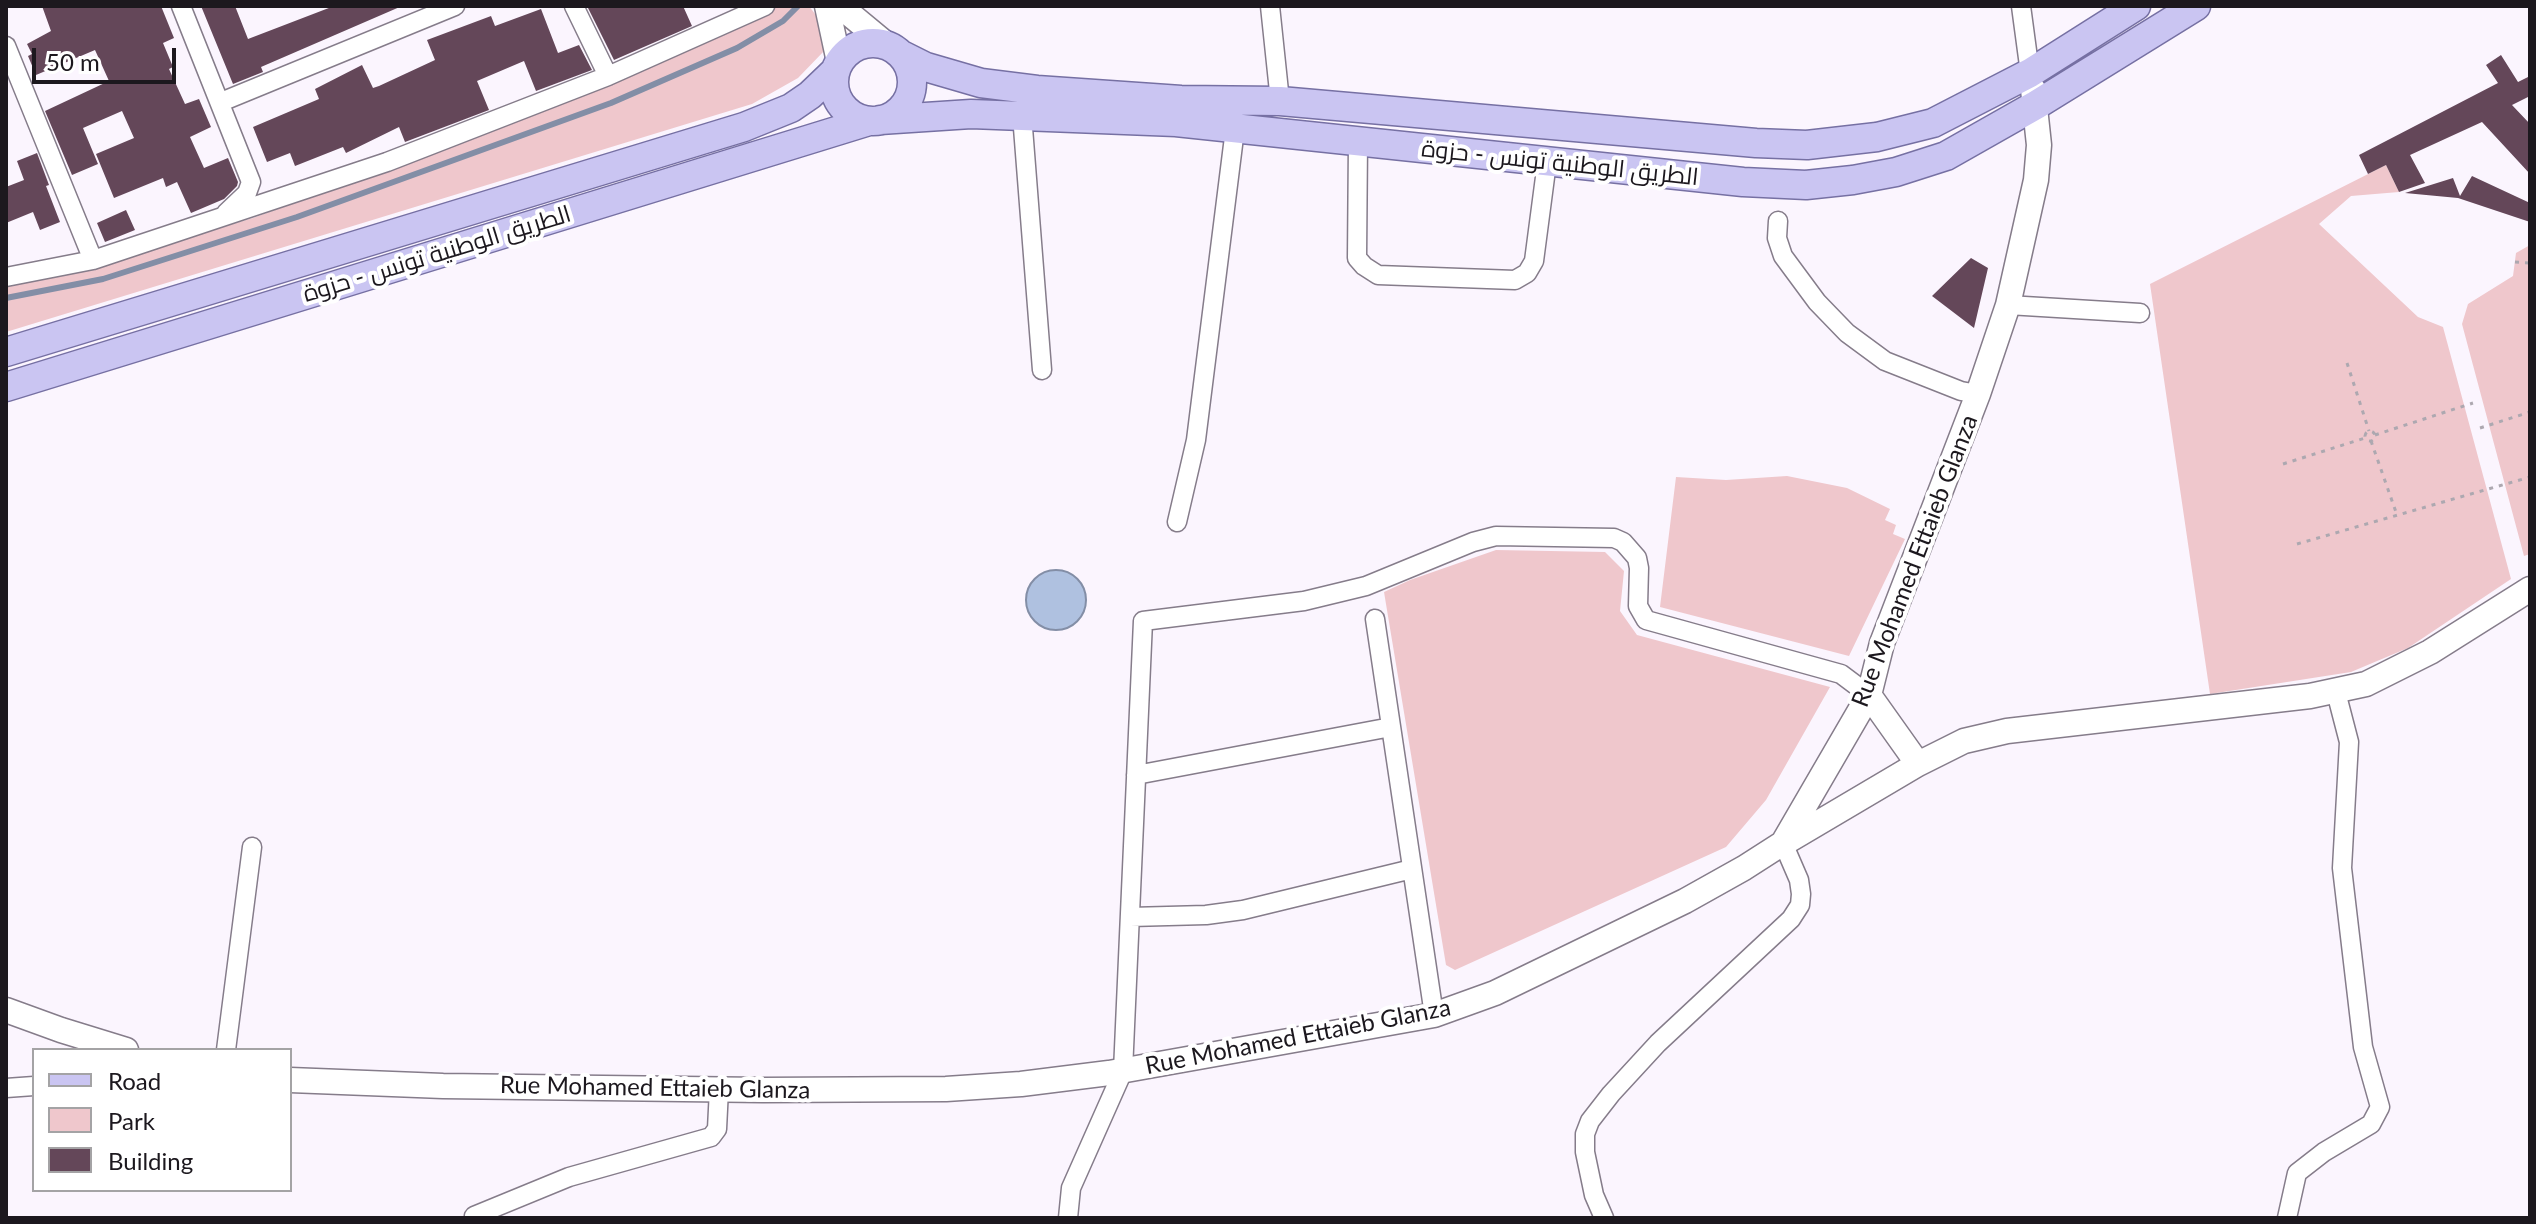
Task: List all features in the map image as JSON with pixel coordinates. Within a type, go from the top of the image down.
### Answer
[{"type":"main road","name":"الطريق الوطنية تونس - حزوة","points":[[6,387],[874,120],[971,114],[1179,111],[1280,101],[1807,145],[1877,137],[1933,123],[2030,73],[2136,6]]},
{"type":"main road","name":"الطريق الوطنية تونس - حزوة","points":[[894,50],[926,67],[981,83],[1179,111],[1235,129],[1743,182],[1806,185],[1896,172],[1946,156],[2036,105],[2196,6]]},
{"type":"main road","points":[[865,43],[894,50],[912,76],[908,99],[891,116],[874,120],[856,117],[845,110],[833,86],[837,67],[846,53],[865,43]]},
{"type":"main road","name":"الطريق الوطنية تونس - حزوة","points":[[6,352],[744,127],[791,108],[810,95],[837,67]]},
{"type":"main road","points":[[539,189],[550,218]]},
{"type":"street","points":[[181,6],[251,182],[247,193],[221,218]]},
{"type":"street","points":[[221,102],[455,6]]},
{"type":"street","points":[[574,6],[608,76]]},
{"type":"street","points":[[6,277],[93,260],[387,162],[608,76],[765,6]]},
{"type":"street","points":[[827,6],[837,67]]},
{"type":"street","points":[[840,6],[894,50]]},
{"type":"street","points":[[1270,6],[1280,101]]},
{"type":"street","points":[[2021,6],[2030,73]]},
{"type":"street","points":[[6,46],[93,260]]},
{"type":"street","name":"Rue Mohamed Ettaieb Glanza","points":[[292,1080],[382,1085],[946,1089],[1021,1084],[1123,1071],[1434,1015],[1495,993],[1685,901],[1783,843],[1869,695],[1882,643],[1978,394],[2008,305],[2036,180],[2039,145],[2030,73]]},
{"type":"street","points":[[1022,115],[1042,370]]},
{"type":"street","points":[[1177,522],[1196,440],[1235,129]]},
{"type":"street","points":[[1358,141],[1357,258],[1378,275],[1515,280],[1527,273],[1534,261],[1547,162]]},
{"type":"street","points":[[1778,221],[1777,238],[1783,256],[1817,302],[1847,333],[1885,361],[1961,391],[1978,394]]},
{"type":"street","points":[[2008,305],[2140,313]]},
{"type":"street","points":[[1068,1218],[1071,1188],[1123,1071],[1143,621],[1304,601],[1354,589],[1473,542],[1496,536],[1614,538],[1623,542],[1637,558],[1638,606],[1646,620],[1841,674],[1869,695],[1918,764]]},
{"type":"street","points":[[1604,1218],[1594,1195],[1585,1152],[1585,1134],[1590,1121],[1658,1043],[1791,919],[1800,905],[1801,894],[1799,880],[1783,843],[1918,764],[1964,741],[2007,731],[2336,692],[2366,684],[2399,669],[2530,589]]},
{"type":"street","points":[[1375,619],[1434,1015]]},
{"type":"street","points":[[2287,1218],[2297,1173],[2324,1152],[2371,1124],[2380,1107],[2363,1047],[2342,868],[2349,742],[2336,692]]},
{"type":"street","points":[[1136,775],[1391,727]]},
{"type":"street","points":[[226,1048],[252,847]]},
{"type":"street","points":[[1130,917],[1206,915],[1243,910],[1412,869]]},
{"type":"street","points":[[6,1010],[118,1048]]},
{"type":"street","points":[[6,1088],[32,1086]]},
{"type":"street","points":[[474,1216],[569,1177],[711,1137],[717,1129],[719,1089]]},
{"type":"path","points":[[2515,262],[2530,263]]},
{"type":"path","points":[[2347,363],[2369,431],[2375,435]]},
{"type":"path","points":[[2371,441],[2375,435],[2473,403]]},
{"type":"path","points":[[2480,428],[2530,412]]},
{"type":"path","points":[[2283,464],[2365,438],[2369,431]]},
{"type":"path","points":[[2365,438],[2371,441],[2397,515]]},
{"type":"path","points":[[2297,544],[2530,477]]},
{"type":"green space","points":[[772,6],[809,6],[821,22],[825,50],[798,78],[752,104],[6,332],[6,284],[92,265],[253,218],[432,152]]},
{"type":"green space","points":[[2386,165],[2399,192],[2351,196],[2319,224],[2418,317],[2443,327],[2511,579],[2408,648],[2351,672],[2210,694],[2150,284]]},
{"type":"green space","points":[[2530,245],[2530,554],[2524,556],[2462,324],[2468,304],[2513,276],[2516,253]]},
{"type":"green space","points":[[1787,476],[1847,488],[1890,509],[1885,520],[1896,525],[1893,534],[1905,539],[1849,656],[1660,607],[1676,477],[1726,480]]},
{"type":"green space","points":[[1496,550],[1605,552],[1624,571],[1620,611],[1637,635],[1830,687],[1766,800],[1726,847],[1455,970],[1446,965],[1384,592]]},
{"type":"water","points":[[1056,570],[1068,572],[1077,579],[1084,588],[1084,612],[1077,621],[1068,628],[1056,630],[1044,628],[1035,621],[1028,612],[1026,600],[1028,588],[1035,579],[1044,572]]},
{"type":"building","points":[[42,6],[161,6],[174,38],[163,43],[173,67],[169,69],[185,104],[199,99],[211,127],[190,137],[204,168],[228,158],[237,186],[224,199],[191,213],[177,182],[166,187],[163,178],[114,198],[96,154],[134,138],[122,111],[83,128],[98,164],[72,175],[45,111],[109,81],[95,50],[36,75],[27,44],[51,31]]},
{"type":"building","points":[[201,6],[235,6],[248,39],[334,6],[402,6],[261,67],[263,72],[233,84]]},
{"type":"building","points":[[587,6],[683,6],[692,26],[614,60]]},
{"type":"building","points":[[541,9],[558,53],[579,45],[592,70],[536,91],[524,61],[477,81],[489,110],[405,142],[399,127],[346,153],[343,147],[295,166],[290,153],[267,162],[253,127],[319,99],[315,89],[362,65],[373,88],[379,86],[435,60],[427,40],[491,16],[495,26]]},
{"type":"building","points":[[2501,55],[2518,82],[2530,76],[2530,96],[2512,105],[2530,124],[2530,174],[2482,122],[2410,155],[2425,183],[2399,192],[2386,165],[2368,174],[2359,155],[2498,83],[2486,65]]},
{"type":"building","points":[[37,153],[60,222],[40,230],[33,212],[6,223],[6,187],[24,180],[17,161]]},
{"type":"building","points":[[2472,176],[2530,203],[2530,222],[2458,198],[2405,193],[2453,178],[2460,196]]},
{"type":"building","points":[[126,210],[135,230],[105,242],[97,223]]},
{"type":"building","points":[[1971,258],[1988,268],[1974,328],[1932,296]]},
{"type":"waterway","points":[[6,298],[103,279],[297,217],[611,103],[737,48],[783,21],[798,6]]}]
